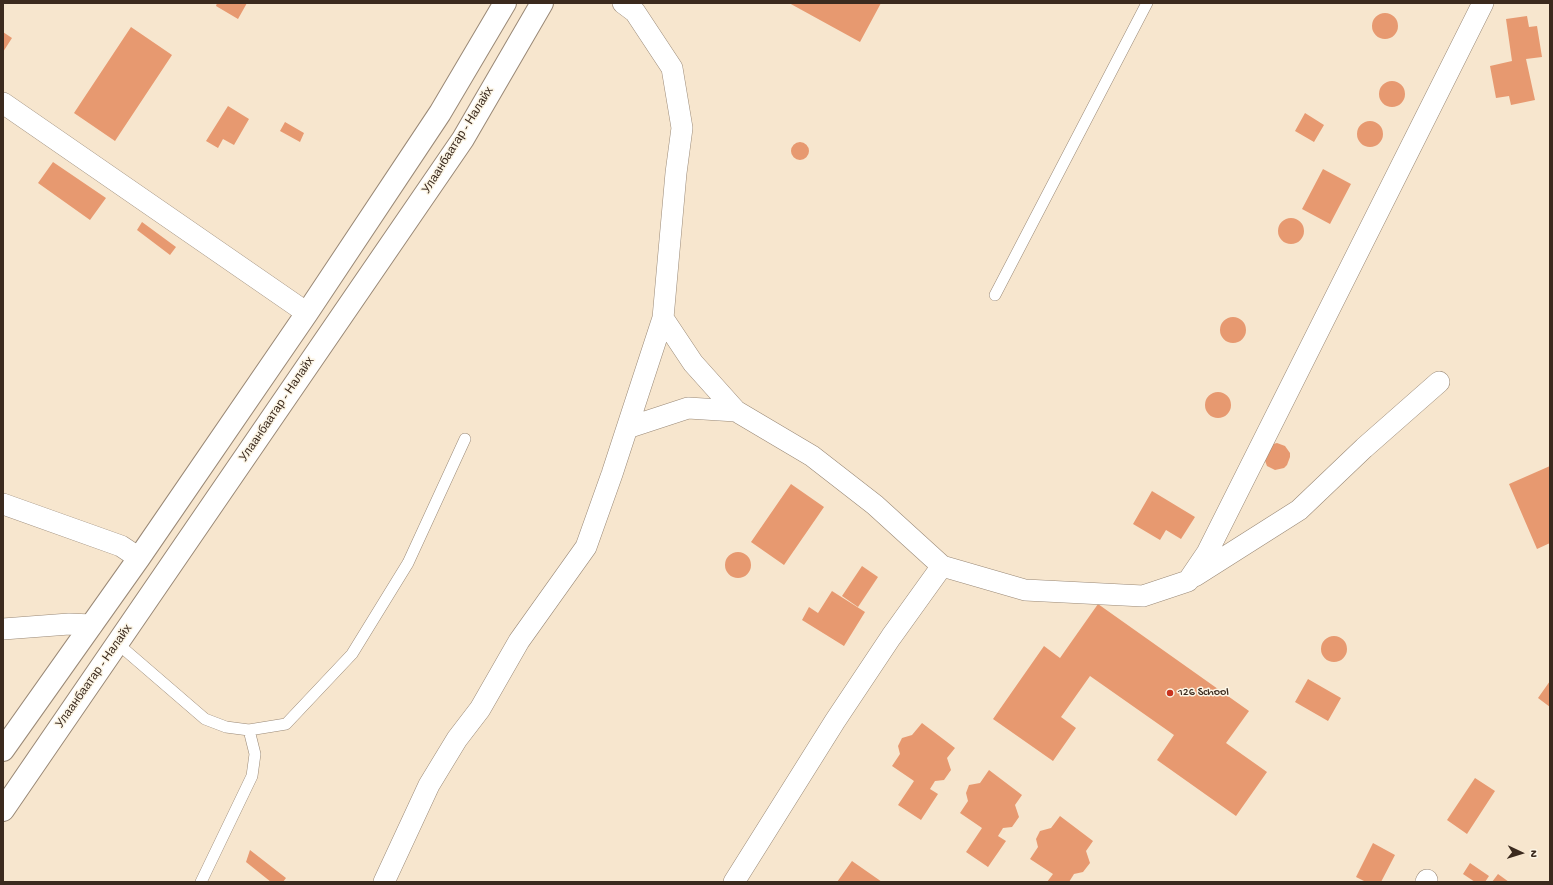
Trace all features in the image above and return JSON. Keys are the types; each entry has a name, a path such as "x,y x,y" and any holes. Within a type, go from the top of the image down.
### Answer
{"highway":[{"path":"3,750 139,558 307,313 440,113 505,3"},
{"name":"Улаанбаатар - Налайх","path":"3,810 463,139 542,3"}],"street":[{"path":"384,882 428,786 458,739 480,709 519,641 586,548 663,318 682,128 672,68 635,12 623,3"},
{"path":"1188,581 1207,553 1483,3"},
{"path":"3,103 307,313"},
{"path":"663,318 693,363 736,412 812,456 876,505 942,566 1025,590 1143,596 1188,581 1299,510 1364,448 1439,382"},
{"path":"627,428 688,408 736,412"},
{"path":"3,504 121,546 139,558"},
{"path":"734,882 835,721 891,637 942,566"},
{"path":"3,629 69,624 92,625"}],"lane":[{"path":"995,295 1147,3"},
{"path":"118,644 205,719 226,727 249,730 286,724 352,654 408,563 465,439"},
{"path":"202,882 252,776 255,754 249,730"}],"building":[{"path":"217,3 247,3 238,19 216,6"},
{"path":"789,3 881,3 860,42"},
{"path":"1385,13 1394,17 1398,26 1394,35 1385,39 1376,35 1372,26 1376,17"},
{"path":"1527,16 1529,27 1537,26 1542,57 1526,59 1535,100 1511,105 1509,96 1496,98 1490,66 1512,61 1506,19"},
{"path":"131,27 172,55 115,141 74,113"},
{"path":"3,32 12,38 3,52"},
{"path":"1392,81 1401,85 1405,94 1401,103 1392,107 1383,103 1379,94 1383,85"},
{"path":"228,106 249,119 234,145 223,139 218,148 206,141"},
{"path":"1305,113 1324,125 1314,142 1295,131"},
{"path":"1370,121 1379,125 1383,134 1379,143 1370,147 1361,143 1357,134 1361,125"},
{"path":"285,122 304,133 300,142 280,131"},
{"path":"796,142 804,142 809,147 807,158 804,160 796,160 791,155 791,147"},
{"path":"53,162 106,198 90,220 38,183"},
{"path":"1323,169 1351,184 1330,224 1302,209"},
{"path":"1291,218 1300,222 1304,231 1300,240 1291,244 1282,240 1278,231 1282,222"},
{"path":"142,222 176,247 170,255 137,230"},
{"path":"1233,317 1242,321 1246,330 1242,339 1233,343 1224,339 1220,330 1224,321"},
{"path":"1218,392 1227,396 1231,405 1227,414 1218,418 1209,414 1205,405 1209,396"},
{"path":"1277,443 1285,446 1290,453 1290,457 1284,468 1275,470 1267,466 1264,458 1273,444"},
{"path":"1550,466 1550,543 1537,549 1509,484"},
{"path":"791,484 824,507 784,565 751,542"},
{"path":"1152,491 1195,517 1181,539 1166,530 1160,540 1133,524"},
{"path":"738,552 747,556 751,565 747,574 738,578 729,574 725,565 729,556"},
{"path":"862,566 878,577 858,607 842,596"},
{"path":"832,591 865,612 844,646 802,620 809,607 818,613"},
{"name":"126 School","path":"1098,604 1249,711 1226,743 1267,772 1236,816 1157,760 1174,735 1090,676 1061,717 1076,728 1053,761 993,719 1044,646 1060,658"},
{"path":"1334,636 1343,640 1347,649 1343,658 1334,662 1325,658 1321,649 1325,640"},
{"path":"1308,679 1341,698 1328,721 1295,702"},
{"path":"1550,681 1550,707 1538,698"},
{"path":"922,723 955,748 947,758 951,770 944,780 935,781 930,789 938,794 921,820 898,805 914,781 892,766 900,754 898,746 902,738 912,735"},
{"path":"989,770 1022,795 1015,805 1019,817 1012,827 1003,828 998,836 1006,841 988,867 966,852 982,828 960,813 968,801 966,793 969,785 980,783"},
{"path":"1475,778 1495,791 1467,834 1447,820"},
{"path":"1060,816 1093,841 1086,851 1090,863 1083,872 1074,874 1069,882 1047,882 1053,874 1030,859 1038,847 1036,839 1040,831 1051,828"},
{"path":"1373,843 1395,855 1381,882 1366,882 1356,877"},
{"path":"250,850 286,878 283,882 271,882 246,862"},
{"path":"852,861 882,882 837,882"},
{"path":"1470,863 1489,876 1485,882 1475,882 1463,874"},
{"path":"1498,874 1509,882 1492,882"}],"place":[{"name":"126 School","path":"1170,693"}]}
